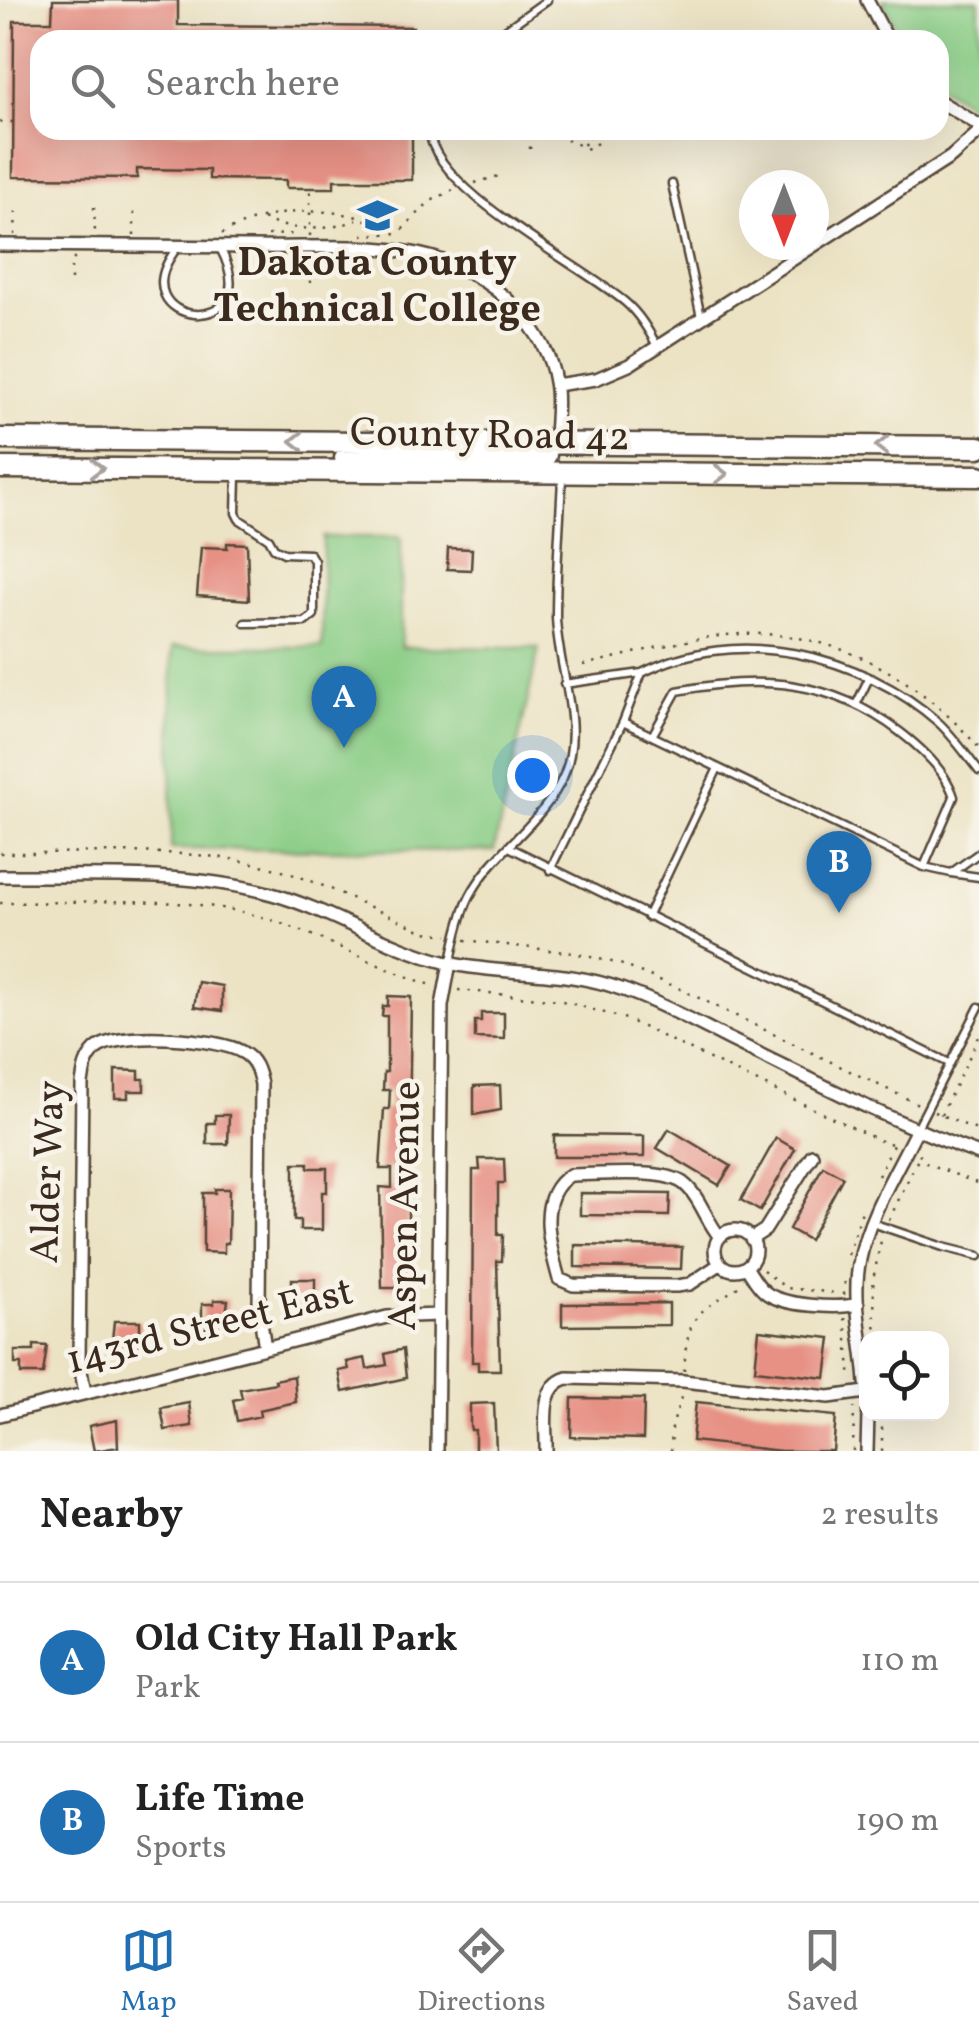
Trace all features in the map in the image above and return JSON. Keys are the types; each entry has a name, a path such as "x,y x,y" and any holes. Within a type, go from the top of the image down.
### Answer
{"highway":[{"name":"County Road 42","path":"0,438 979,446"},
{"path":"0,447 50,439"},
{"path":"281,470 353,457 541,456 551,454 555,443"},
{"path":"562,473 564,464 576,458 749,456 818,445"},
{"name":"County Road 42","path":"0,468 979,476"}],"street":[{"path":"867,0 883,30"},
{"path":"556,385 576,384 618,372 952,157 979,128 949,108"},
{"path":"0,245 377,249 444,259 491,284 529,322 550,360 556,385 555,443"},
{"path":"0,876 180,878 229,883 292,901 391,945 450,963 565,974 622,989 916,1131 979,1154"},
{"name":"Aspen Avenue","path":"437,1451 442,1006 450,963"},
{"name":"Alder Way","path":"85,1392 79,1360 82,1084 85,1062 99,1046 119,1040 218,1044 242,1052 256,1064 261,1084 259,1309 265,1348"},
{"path":"861,1331 859,1261 871,1223 916,1131"},
{"path":"751,1239 764,1230 812,1155"},
{"path":"720,1237 693,1194 682,1183 666,1176 570,1175 560,1182 547,1230 559,1279 573,1285 677,1286 690,1284 720,1264"},
{"path":"748,1275 754,1254 751,1239 736,1230 720,1237 714,1250 720,1264 748,1275 777,1300 831,1307 858,1304"},
{"name":"143rd Street East","path":"0,1416 388,1317 438,1316"},
{"path":"546,1451 547,1401 554,1382 566,1378 683,1381 829,1396 859,1393"},
{"path":"867,1451 868,1421"}],"lane":[{"path":"504,30 547,0"},
{"path":"431,140 435,155 463,186 624,301 658,347"},
{"path":"672,184 702,318"},
{"path":"177,247 163,271 163,289 178,311 197,316 215,311 229,294 230,271 219,247"},
{"path":"238,470 239,519 269,539 274,548 284,553 310,554 314,560 314,615 305,622 244,623"},
{"path":"450,963 470,896 538,818 564,774 573,732 556,620 562,473"},
{"path":"564,684 642,673 662,662 708,652 766,650 826,660 869,678 939,723 979,771"},
{"path":"550,870 623,722 642,673"},
{"path":"857,703 869,678"},
{"path":"652,736 677,691 722,682 800,686 857,703 918,745 950,787 954,797 924,867"},
{"path":"623,722 924,867 979,876"},
{"path":"647,917 718,768"},
{"path":"510,848 950,1063"},
{"path":"952,873 979,853"},
{"path":"916,1131 979,1007"},
{"path":"871,1223 979,1256"}],"path":[{"path":"0,122 14,122"},
{"path":"530,140 530,149"},
{"path":"568,140 583,146"},
{"path":"359,234 399,233 428,202 463,186 502,175"},
{"path":"310,188 310,224"},
{"path":"16,206 16,236"},
{"path":"134,207 134,238"},
{"path":"231,238 217,238 236,226 261,218 310,212 359,219 392,235"},
{"path":"261,218 279,225 310,228 359,219"},
{"path":"263,238 270,234 326,234"},
{"path":"0,854 238,860 296,876 425,932 574,952 620,964 979,1131"},
{"path":"0,903 179,904 234,910 284,924 403,976 445,988 558,1000 626,1019 885,1143 893,1142 926,1163 979,1184"},
{"path":"941,1115 979,1037"},
{"path":"876,1331 872,1280 885,1229 920,1156"},
{"path":"671,1451 672,1426 681,1404 688,1333 704,1307 748,1275 764,1269 786,1288 844,1294"},
{"path":"882,1421 882,1451"}],"green space":[{"path":"882,0 979,0 979,112 949,91 949,30 898,30"},
{"path":"323,537 401,537 401,647 539,648 494,851 171,849 172,647 322,647"}],"building":[{"name":"Dakota County Technical College","path":"53,0 178,0 178,25 413,27 30,30 30,140 412,140 412,180 334,180 334,188 286,188 286,180 209,179 209,170 137,169 137,178 13,177 14,21 52,21"},
{"path":"227,543 247,544 249,600 197,596 201,547 227,548"},
{"path":"448,548 472,549 471,570 447,569"},
{"path":"198,982 222,986 222,1011 194,1007"},
{"path":"388,996 411,997 409,1138 401,1138 400,1156 409,1156 405,1199 408,1240 399,1240 399,1259 408,1259 405,1288 382,1288 380,1187 392,1188 392,1169 380,1169 384,1109 389,1109 390,1090 383,1090 387,1072 387,1016 382,1016"},
{"path":"481,1013 504,1013 504,1039 475,1038 475,1021 481,1021"},
{"path":"115,1070 139,1071 144,1091 128,1091 128,1098 115,1098"},
{"path":"500,1085 501,1110 474,1115 474,1086"},
{"path":"215,1115 229,1115 228,1144 207,1144 207,1123 215,1123"},
{"path":"669,1129 731,1166 719,1185 657,1148"},
{"path":"554,1135 644,1136 644,1157 554,1157"},
{"path":"776,1138 795,1149 760,1211 741,1200"},
{"path":"479,1159 504,1159 505,1183 498,1183 498,1235 503,1235 502,1261 497,1261 500,1370 478,1370 478,1362 472,1362 473,1170 480,1170"},
{"path":"294,1163 327,1168 327,1192 322,1192 322,1230 300,1230 300,1220 294,1220"},
{"path":"823,1166 843,1177 809,1240 789,1229"},
{"path":"215,1189 229,1189 228,1243 224,1243 224,1253 203,1252 203,1193 215,1193"},
{"path":"580,1193 670,1194 669,1216 580,1215"},
{"path":"575,1245 682,1247 681,1269 575,1267"},
{"path":"292,1279 315,1279 315,1307 292,1307"},
{"path":"214,1300 228,1300 224,1329 202,1328 202,1304 214,1304"},
{"path":"669,1303 669,1325 562,1326 562,1304"},
{"path":"114,1321 140,1321 140,1350 111,1350"},
{"path":"759,1330 831,1338 826,1378 755,1370"},
{"path":"34,1345 47,1346 43,1374 21,1374 21,1364 15,1364 15,1351 34,1351"},
{"path":"403,1349 406,1378 343,1392 339,1371 349,1369 347,1362 365,1358 367,1369 387,1365 385,1354"},
{"path":"294,1376 296,1402 259,1410 260,1416 237,1421 233,1400 242,1398 240,1389"},
{"path":"572,1398 644,1399 643,1439 571,1437"},
{"path":"696,1402 836,1416 833,1451 781,1451 692,1441"},
{"path":"189,1403 192,1426 165,1430 161,1408"},
{"path":"494,1403 496,1451 475,1451 470,1404"},
{"path":"117,1420 118,1447 94,1451 89,1426"}],"place":[{"name":"Dakota County Technical College","path":"377,215"},
{"name":"Old City Hall Park","path":"344,748"},
{"name":"Life Time","path":"839,913"}]}
